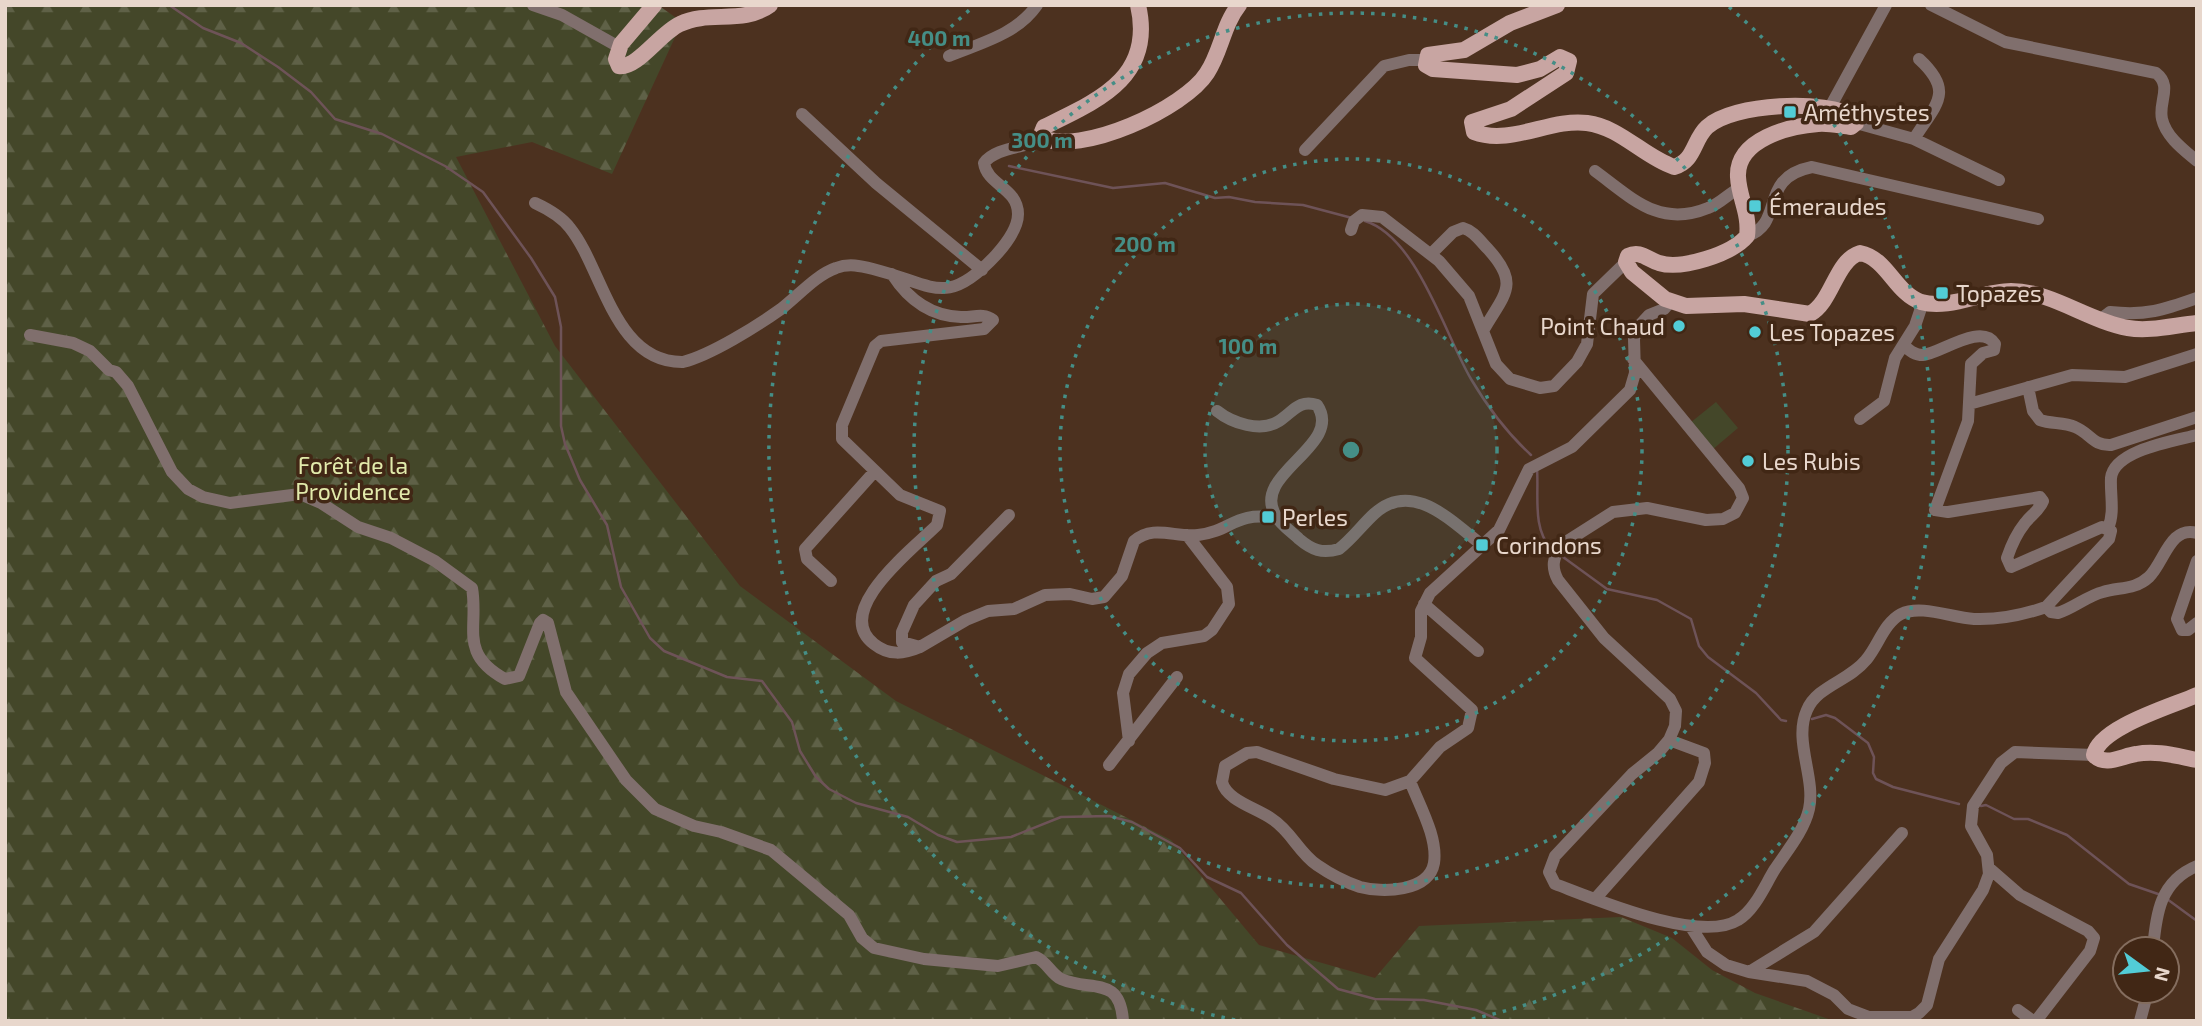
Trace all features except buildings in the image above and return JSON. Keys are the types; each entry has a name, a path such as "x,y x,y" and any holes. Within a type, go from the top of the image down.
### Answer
{"main road":[{"path":"653,5 620,47 617,64 628,66 662,35 680,23 706,17 744,16 770,5"},
{"path":"1138,5 1141,28 1135,59 1128,74 1084,110 1044,127 1039,134 1043,139 1083,141 1102,137 1122,130 1184,94 1208,72 1230,19 1239,5"},
{"path":"1557,5 1510,23 1474,46 1434,53 1425,60 1426,65 1433,69 1517,75 1540,69 1560,57 1569,61 1566,73 1511,109 1477,118 1472,122 1471,129 1479,134 1507,134 1586,122 1615,132 1649,156 1674,167 1687,160 1703,131 1717,119 1772,107 1848,113 1855,117 1856,124 1851,127 1822,123 1787,128 1756,144 1743,158 1738,177 1748,214 1746,236 1728,252 1687,262 1660,263 1638,253 1628,256 1626,262 1632,272 1671,301 1696,307 1759,306 1810,314 1820,306 1850,259 1860,253 1876,261 1903,293 1923,302 1945,303 2012,291 2041,297 2101,320 2141,329 2197,323"},
{"path":"2197,695 2143,715 2102,741 2094,755 2100,760 2108,761 2149,751 2197,760"}],"street":[{"path":"533,5 562,15 620,47"},
{"path":"949,56 1004,34 1020,24 1037,5"},
{"path":"1828,111 1886,5"},
{"path":"1931,5 2006,41 2156,73 2164,81 2161,110 2166,128 2197,162"},
{"path":"1914,139 1939,99 1940,86 1936,75 1919,59"},
{"path":"1305,150 1384,66 1409,60 1425,60"},
{"path":"802,114 876,183 982,270"},
{"path":"1856,124 1914,139 1999,180"},
{"path":"536,203 570,228 624,327 646,349 675,362 696,357 765,319 834,268 853,265 892,274 937,290 949,290 982,270 1003,247 1016,225 1018,214 1012,195 990,177 984,163 997,153 1018,149 1043,139"},
{"path":"1746,236 1756,233 1768,222 1779,184 1794,172 1812,167 2038,219"},
{"path":"1595,171 1651,212 1667,215 1708,208 1741,187"},
{"path":"1351,230 1354,221 1362,215 1371,214 1392,224 1431,254 1463,286 1496,364 1510,379 1540,388 1554,386 1584,351 1594,294 1626,262"},
{"path":"1431,254 1453,232 1463,228 1474,234 1503,265 1507,285 1483,331"},
{"path":"892,274 908,296 922,306 949,316 982,315 993,320 984,329 932,337 888,338 875,345 841,433 842,439 900,495 940,511 937,525 874,589 865,603 862,619 864,631 872,643 895,653 920,647 966,620 988,611 1014,609 1045,594 1070,594 1092,599 1104,597 1122,576 1134,541 1141,536 1152,532 1187,535 1219,529 1247,516 1277,518"},
{"path":"2101,320 2110,312 2138,316 2197,298"},
{"path":"1410,781 1433,843 1432,871 1428,878 1409,886 1376,890 1346,881 1314,863 1284,828 1229,794 1222,782 1225,766 1247,752 1257,752 1364,787 1385,790 1410,781 1440,747 1468,728 1473,716 1468,706 1415,658 1424,604 1439,584 1506,519 1528,470 1572,447 1630,390 1635,373 1633,359 1637,328 1671,301"},
{"path":"1860,419 1884,401 1893,363 1915,326 1923,302"},
{"path":"30,335 73,343 90,351 116,372 128,386 172,472 188,489 203,497 230,503 300,494 321,503 358,527 391,538 435,561 472,588 471,620 476,650 491,671 505,679 519,676 543,620 551,630 566,691 626,780 655,808 694,826 721,832 771,850 849,915 862,938 874,948 924,959 998,966 1036,957 1046,962 1061,979 1114,992 1121,1002 1123,1021"},
{"path":"1903,345 1913,353 1925,355 1952,342 1992,339 1994,350 1983,352 1971,365 1969,404 1960,447 1935,510 1948,512 2040,497 2043,501 2040,508 2024,524 2010,549 2007,558 2011,566 2102,527 2108,528"},
{"path":"1969,404 2079,374 2125,377 2197,354"},
{"path":"1633,359 1739,488 1742,504 1730,516 1712,520 1647,508 1613,512 1561,545 1553,562 1558,580 1604,638 1670,699 1676,710 1675,726 1669,740 1658,753 1632,774 1551,864 1549,872 1555,884 1595,899 1691,927 1729,924 1750,908 1796,837 1809,810 1803,731 1807,710 1819,692 1857,671 1891,622 1912,611 1976,619 2027,614 2046,607 2109,539 2111,531 2108,528"},
{"path":"2028,387 2033,411 2040,420 2074,426 2093,442 2102,445 2111,445 2197,417"},
{"path":"1217,411 1238,423 1258,426 1277,423 1294,407 1305,402 1317,405 1321,410 1317,438 1277,484 1273,495 1277,518 1311,549 1330,551 1347,543 1386,506 1399,501 1428,504 1482,545"},
{"path":"2108,528 2111,521 2111,477 2117,464 2128,455 2197,435"},
{"path":"831,581 807,559 805,549 875,471"},
{"path":"920,647 910,646 901,637 906,619 915,605 936,581 951,575 1009,515"},
{"path":"2046,607 2051,612 2058,613 2104,591 2140,584 2152,575 2176,536 2183,532 2197,533"},
{"path":"1129,741 1123,693 1129,674 1147,653 1162,643 1204,636 1212,630 1229,604 1227,587 1187,535"},
{"path":"2197,561 2177,620 2182,630 2188,630 2197,623"},
{"path":"1424,604 1478,651"},
{"path":"1109,765 1177,677"},
{"path":"1595,899 1699,782 1705,763 1704,753 1669,740"},
{"path":"1691,927 1715,959 1749,972 1807,981 1834,995 1848,1009 1869,1017 1912,1017 1927,1005 1939,959 1983,890 1989,868 1987,855 1971,827 1970,813 2005,758 2015,752 2094,755"},
{"path":"1749,972 1814,932 1902,833"},
{"path":"2155,935 2160,904 2174,881 2197,866"},
{"path":"1989,868 2020,895 2088,931 2094,938 2090,951 2035,1021 2018,1010"}],"green space":[{"name":"Forêt de la Providence","path":"5,5 658,5 682,22 612,174 532,142 456,157 555,346 740,586 896,701 1171,840 1259,945 1375,978 1419,926 1621,917 1672,938 1712,970 1755,993 1834,1021 5,1021"},
{"path":"1716,402 1738,428 1712,450 1690,423"}],"waterway":[{"path":"169,5 203,28 241,43 278,67 311,92 335,119 382,134 445,166 483,192 531,258 555,297 561,327 561,426 565,444 580,480 607,525 621,587 650,638 664,651 727,677 762,681 792,722 800,751 816,777 829,789 856,803 908,817 938,835 957,842 1011,837 1061,817 1109,816 1132,822 1180,848 1207,877 1241,893 1287,945 1338,989 1375,999 1424,1000 1476,1010 1502,1021"},
{"path":"1009,166 1113,188 1165,183 1215,198 1229,197 1255,202 1303,205 1352,218"},
{"path":"1365,221 1383,231 1400,246 1415,266 1477,389 1506,429 1531,455"},
{"path":"1537,469 1539,521 1541,531 1551,548"},
{"path":"1563,557 1607,589 1657,600 1691,619 1699,646 1708,657 1756,693 1781,720 1786,721"},
{"path":"1812,719 1826,715 1835,718 1868,743 1874,757 1873,773 1876,779 1893,787 1959,804"},
{"path":"1981,806 1986,805 2014,819 2028,819 2067,835 2129,884 2161,895"},
{"path":"2167,899 2197,921"}],"place":[{"name":"Améthystes","path":"1790,112"},
{"name":"Émeraudes","path":"1755,206"},
{"name":"Topazes","path":"1942,293"},
{"name":"Point Chaud","path":"1679,326"},
{"name":"Les Topazes","path":"1755,332"},
{"name":"Les Rubis","path":"1748,461"},
{"name":"Perles","path":"1268,517"},
{"name":"Corindons","path":"1482,545"}]}
